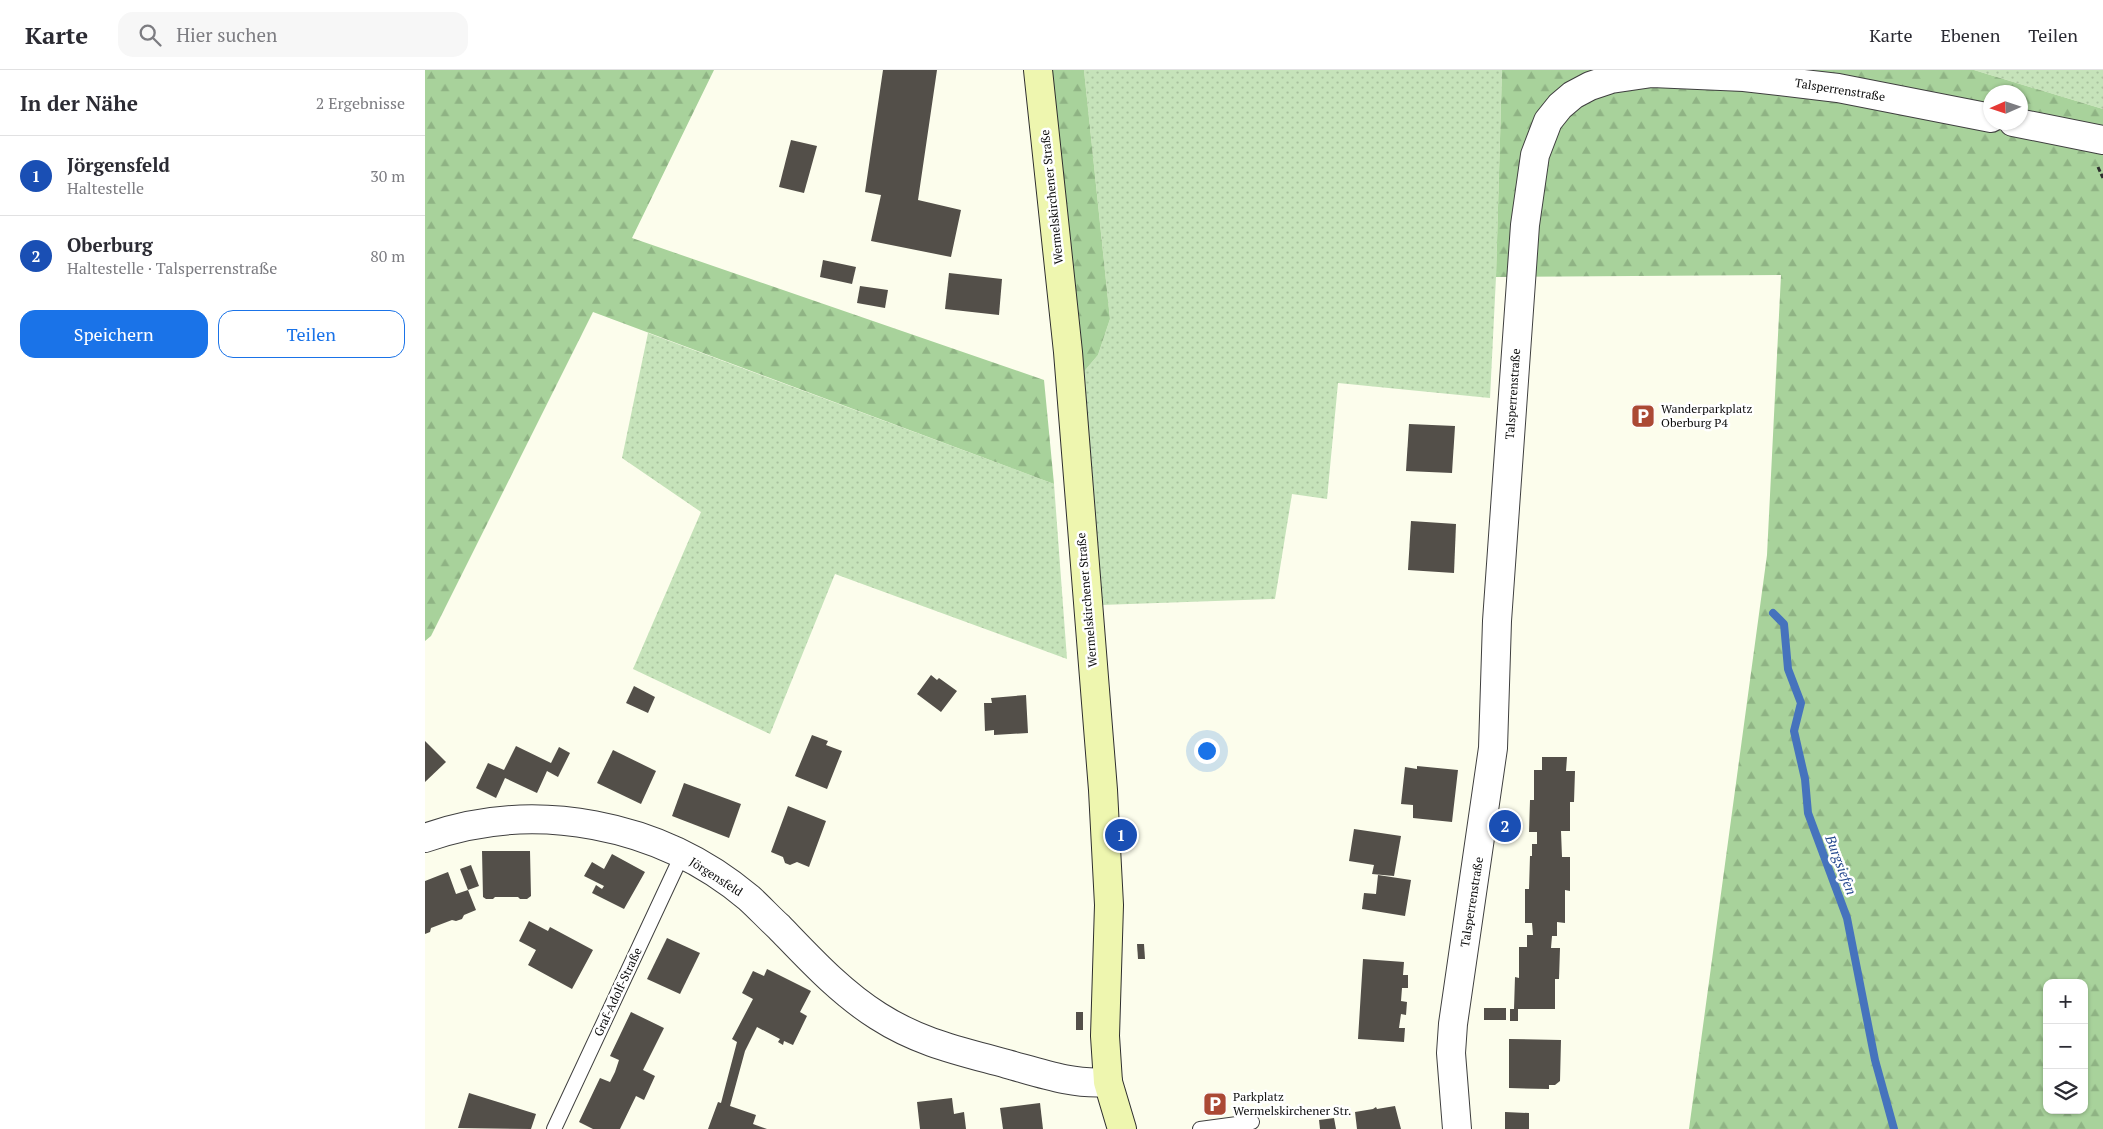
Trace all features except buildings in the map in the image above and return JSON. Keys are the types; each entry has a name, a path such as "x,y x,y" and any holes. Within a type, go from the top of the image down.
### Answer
{"main road":[{"name":"Wermelskirchener Straße","path":"1038,70 1068,352 1103,790 1109,905 1105,1036 1108,1082 1122,1129"}],"street":[{"name":"Talsperrenstraße","path":"1457,1129 1451,1053 1453,1024 1493,748 1497,621 1525,225 1535,155 1548,121 1560,106 1573,95 1590,86 1611,79 1652,73 1744,77 1838,88 1983,116"},
{"path":"2028,125 2103,140"},
{"name":"Jörgensfeld","path":"425,838 450,829 485,822 536,819 575,821 622,830 682,855 729,882 750,899 850,996 904,1032 927,1042 1049,1076 1089,1084 1108,1082"}],"lane":[{"name":"Graf-Adolf-Straße","path":"554,1129 682,855"},
{"path":"1200,1129 1252,1122"}],"green space":[{"path":"425,70 714,70 632,238 1044,380 1054,484 593,312 431,636 425,641"},
{"path":"1051,70 1084,70 1110,319 1098,355 1082,374"},
{"path":"1084,70 1502,70 1496,277 1490,398 1338,383 1327,499 1292,494 1275,599 1101,605 1082,374 1098,355 1110,319"},
{"path":"1502,70 1974,70 2024,85 1983,85 1983,130 2028,130 2028,86 2103,109 2103,1129 1689,1129 1767,555 1781,275 1496,277"},
{"path":"1974,70 2103,70 2103,109 2028,85"},
{"path":"648,333 1054,484 1067,659 835,574 770,734 633,669 701,512 622,458"}],"waterway":[{"name":"Burgsiefen","path":"1773,613 1784,624 1788,669 1801,703 1794,731 1805,779 1808,813 1847,918 1875,1060 1894,1129"}],"place":[{"name":"Wanderparkplatz Oberburg P4","path":"1643,416"},
{"name":"Oberburg","path":"1505,826"},
{"name":"Jörgensfeld","path":"1121,835"},
{"name":"Parkplatz Wermelskirchener Str.","path":"1215,1104"}]}
